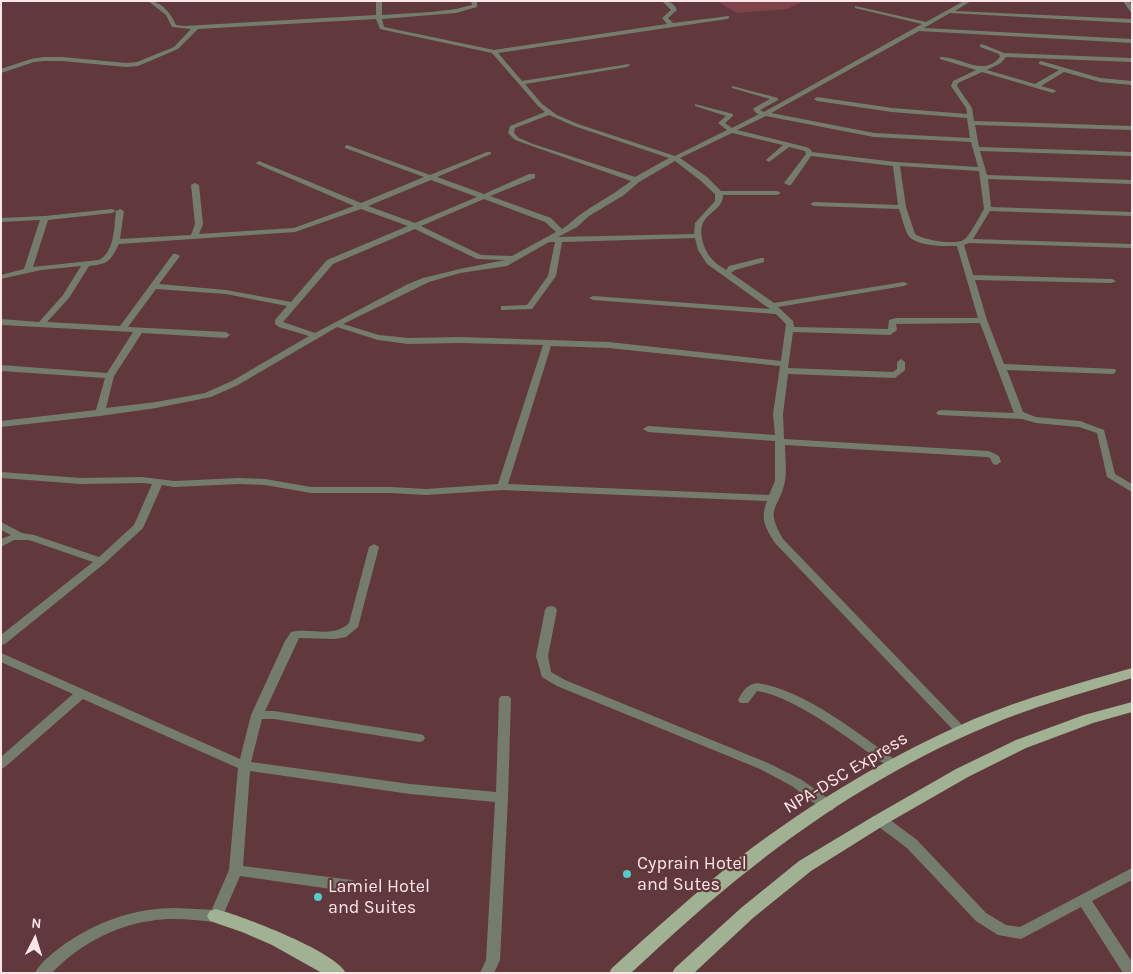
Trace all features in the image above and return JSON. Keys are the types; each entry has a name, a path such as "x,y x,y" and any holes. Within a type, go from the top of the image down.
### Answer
{"main road":[{"name":"NPA-DSC Express","path":"618,973 744,865 792,829 894,765 961,731 1011,711 1132,673"},
{"path":"681,973 747,913 805,866 880,820 962,773 1021,744 1088,719 1132,707"},
{"path":"216,916 244,924 276,938 337,973"}],"street":[{"path":"151,1 168,14 174,26 184,28 379,19 456,12 474,6 474,1"},
{"path":"379,1 379,19 382,28 494,52 727,16"},
{"path":"665,1 674,10 665,18 671,25"},
{"path":"1,424 100,413 208,395 235,383 371,305 426,280 460,271 504,264 548,240 560,236 621,193 636,180 675,158 765,114 968,1"},
{"path":"1126,1 1132,12"},
{"path":"857,7 927,24"},
{"path":"950,12 1132,21"},
{"path":"1,71 33,60 44,59 126,65 138,64 176,48 197,27"},
{"path":"918,29 1132,41"},
{"path":"982,46 998,51 1002,55 1132,60"},
{"path":"494,52 540,105 576,125 675,158 704,178 719,193 777,193"},
{"path":"1002,55 1003,57 999,62 955,82 954,86 970,108 974,140 983,173 988,209 964,242 970,277 983,320 1017,411 1023,416"},
{"path":"942,58 1053,91"},
{"path":"1041,63 1112,82 1132,83"},
{"path":"521,83 627,65"},
{"path":"1036,86 1063,70"},
{"path":"734,87 776,99 756,109 758,112 765,114 858,133 974,140"},
{"path":"817,99 972,120 1132,128"},
{"path":"697,105 731,115 721,124 732,131 808,150 809,154 983,173 1132,182"},
{"path":"550,112 519,123 512,127 511,133 517,139 531,145 636,180"},
{"path":"769,160 787,145"},
{"path":"347,147 433,176 548,220 560,236 552,276 529,307 504,308"},
{"path":"977,149 1132,154"},
{"path":"116,242 295,230 361,206 489,153"},
{"path":"788,182 809,154"},
{"path":"259,163 361,206 415,226 480,257 514,259"},
{"path":"896,164 902,207 912,235 915,238 964,242 1132,246"},
{"path":"316,336 278,322 330,262 532,176"},
{"path":"194,236 199,224 195,185"},
{"path":"719,193 719,201 699,223 698,236 702,250 710,262 775,309 790,323 778,414 780,481 768,511 769,524 778,541 961,731"},
{"path":"814,204 902,207"},
{"path":"988,209 1132,214"},
{"path":"1,220 116,211 116,242 107,259 87,264 28,270 1,277"},
{"path":"28,270 45,218"},
{"path":"560,236 698,236"},
{"path":"122,329 176,256"},
{"path":"727,273 732,268 761,260"},
{"path":"42,324 66,296 87,264"},
{"path":"970,277 1112,281"},
{"path":"593,298 775,309 904,284"},
{"path":"154,286 226,292 294,305"},
{"path":"790,329 890,332 893,330 892,322 896,321 983,320"},
{"path":"1,322 226,335"},
{"path":"336,324 378,337 408,341 460,340 609,345 785,368 895,375 901,370 901,362"},
{"path":"100,413 110,376 139,330"},
{"path":"502,487 548,343"},
{"path":"1001,367 1112,371"},
{"path":"1,368 110,376"},
{"path":"941,413 1023,416 1090,425 1102,432 1110,475 1132,489"},
{"path":"648,430 989,454 994,456 996,462"},
{"path":"1,475 81,481 142,480 158,483 265,482 311,490 426,492 502,487 772,498"},
{"path":"1,641 101,561 139,526 158,483"},
{"path":"1,525 20,536"},
{"path":"1,544 11,538 20,536 30,537 101,561"},
{"path":"42,973 51,963 82,940 115,926 148,916 178,913 216,916 236,870 244,766 257,715 288,644 295,635 305,633 339,636 347,632 354,624 374,547"},
{"path":"551,610 542,656 546,674 568,686 764,766 797,783 828,806"},
{"path":"1,657 244,766 410,789 502,798"},
{"path":"744,700 752,688 758,687 786,695 836,724 894,765"},
{"path":"1,764 82,692"},
{"path":"487,973 493,960 502,798 505,699"},
{"path":"257,715 274,714 419,738"},
{"path":"880,820 912,844 981,917 1003,931 1021,933 1132,873"},
{"path":"236,870 352,886"},
{"path":"1083,899 1131,973"}],"shaded area":[{"path":"716,1 804,1 787,9 737,13"}],"place":[{"name":"Cyprain Hotel and Sutes","path":"627,874"},
{"name":"Lamiel Hotel and Suites","path":"318,897"}]}
